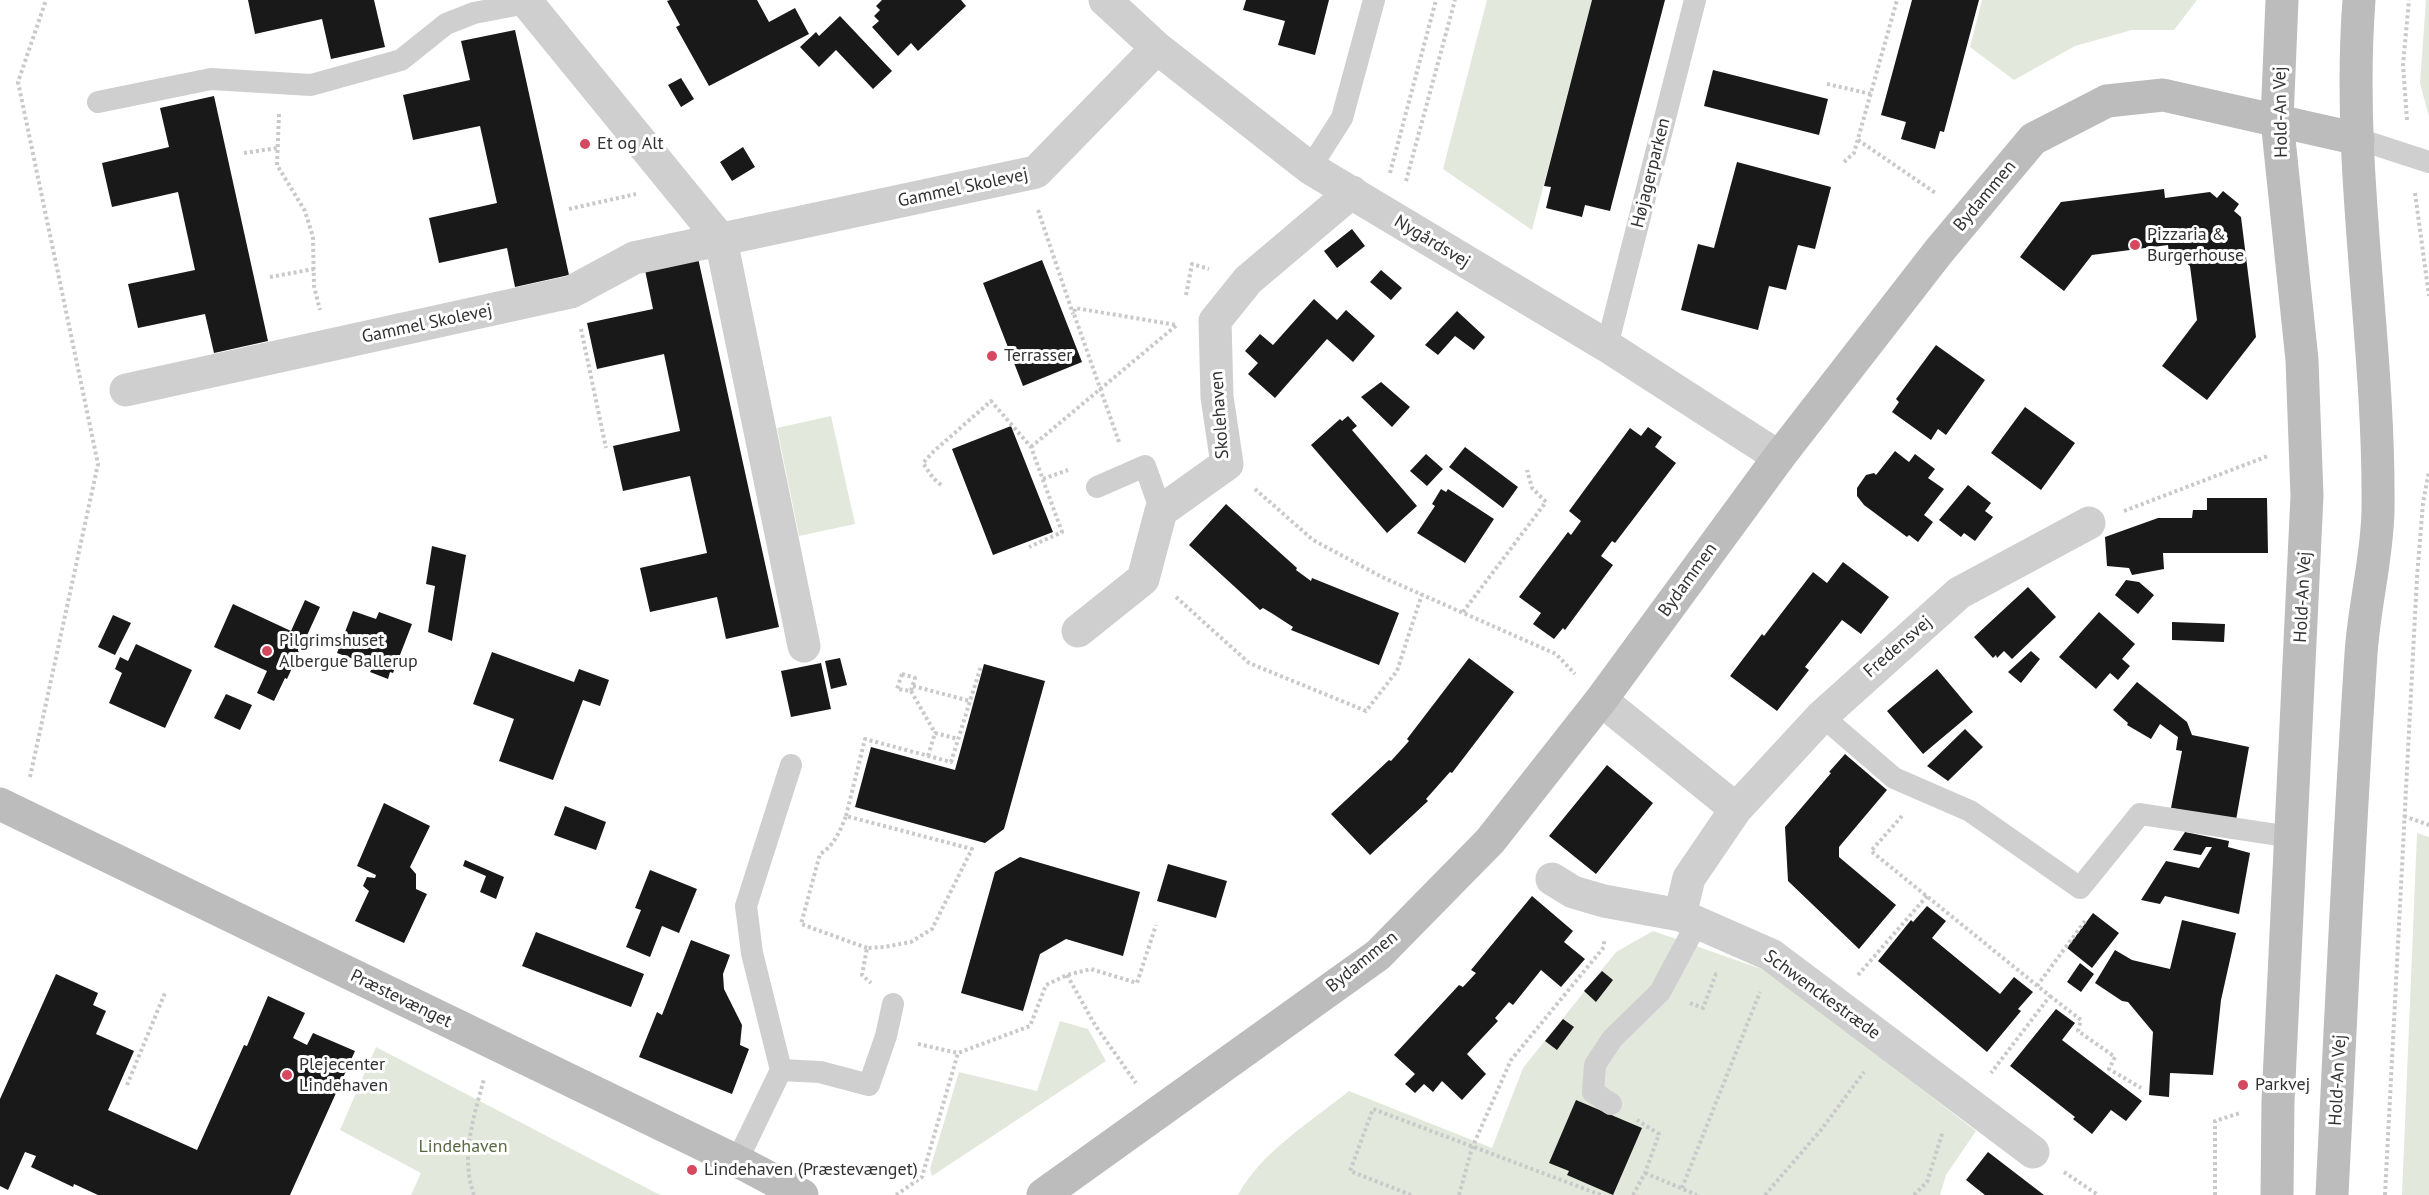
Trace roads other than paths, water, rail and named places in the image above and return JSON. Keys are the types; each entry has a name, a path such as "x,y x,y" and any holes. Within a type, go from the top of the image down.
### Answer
{"street":[{"name":"Hold-An Vej","path":"2277,1195 2278,1101 2307,496 2302,360 2277,120 2282,0"},
{"name":"Hold-An Vej","path":"2332,1195 2361,651 2378,516 2378,428 2354,57 2359,0"},
{"path":"526,1 721,240 804,646"},
{"name":"Nygårdsvej","path":"1121,7 1157,48 1310,168 1607,346 1779,456"},
{"name":"Gammel Skolevej","path":"126,390 574,291 634,258 1036,172 1157,48"},
{"name":"Bydammen","path":"1056,1191 1156,1113 1378,955 1490,842 1601,700 1779,456 2033,139 2107,101 2163,95 2358,140"},
{"name":"Skolehaven","path":"1161,511 1227,464 1217,397 1215,321 1248,280 1374,206"},
{"path":"1078,631 1143,579 1161,511"},
{"name":"Fredensvej","path":"1689,919 1689,878 1736,809 1822,716 1959,593 2089,523"},
{"path":"1601,700 1736,809"},
{"name":"Præstevænget","path":"11,809 737,1161 802,1195"},
{"name":"Schwenckestræde","path":"1552,879 1573,892 1604,902 1689,919 1771,955 2033,1152"}],"lane":[{"path":"1310,168 1342,118 1374,0"},
{"name":"Højagerparken","path":"1607,346 1695,0"},
{"path":"98,102 211,79 311,85 400,60 446,24 474,13 526,1"},
{"path":"2358,140 2429,162"},
{"path":"1097,486 1145,466 1161,511"},
{"path":"1822,716 1894,777 1970,811 2080,888 2139,814 2291,837"},
{"path":"737,1161 781,1070 752,953 746,906 790,765"},
{"path":"1611,1104 1593,1092 1595,1065 1612,1039 1660,992 1689,919"},
{"path":"781,1070 820,1072 869,1085 886,1036 893,1004"}],"place":[{"name":"Et og Alt","path":"585,144"},
{"name":"Pizzaria & Burgerhouse","path":"2135,245"},
{"name":"Terrasser","path":"992,356"},
{"name":"Pilgrimshuset Albergue Ballerup","path":"267,651"},
{"name":"Plejecenter Lindehaven","path":"287,1075"},
{"name":"Parkvej","path":"2243,1085"},
{"name":"Lindehaven (Præstevænget)","path":"692,1170"}],"park label":[{"name":"Lindehaven","path":"463,1147"}]}
